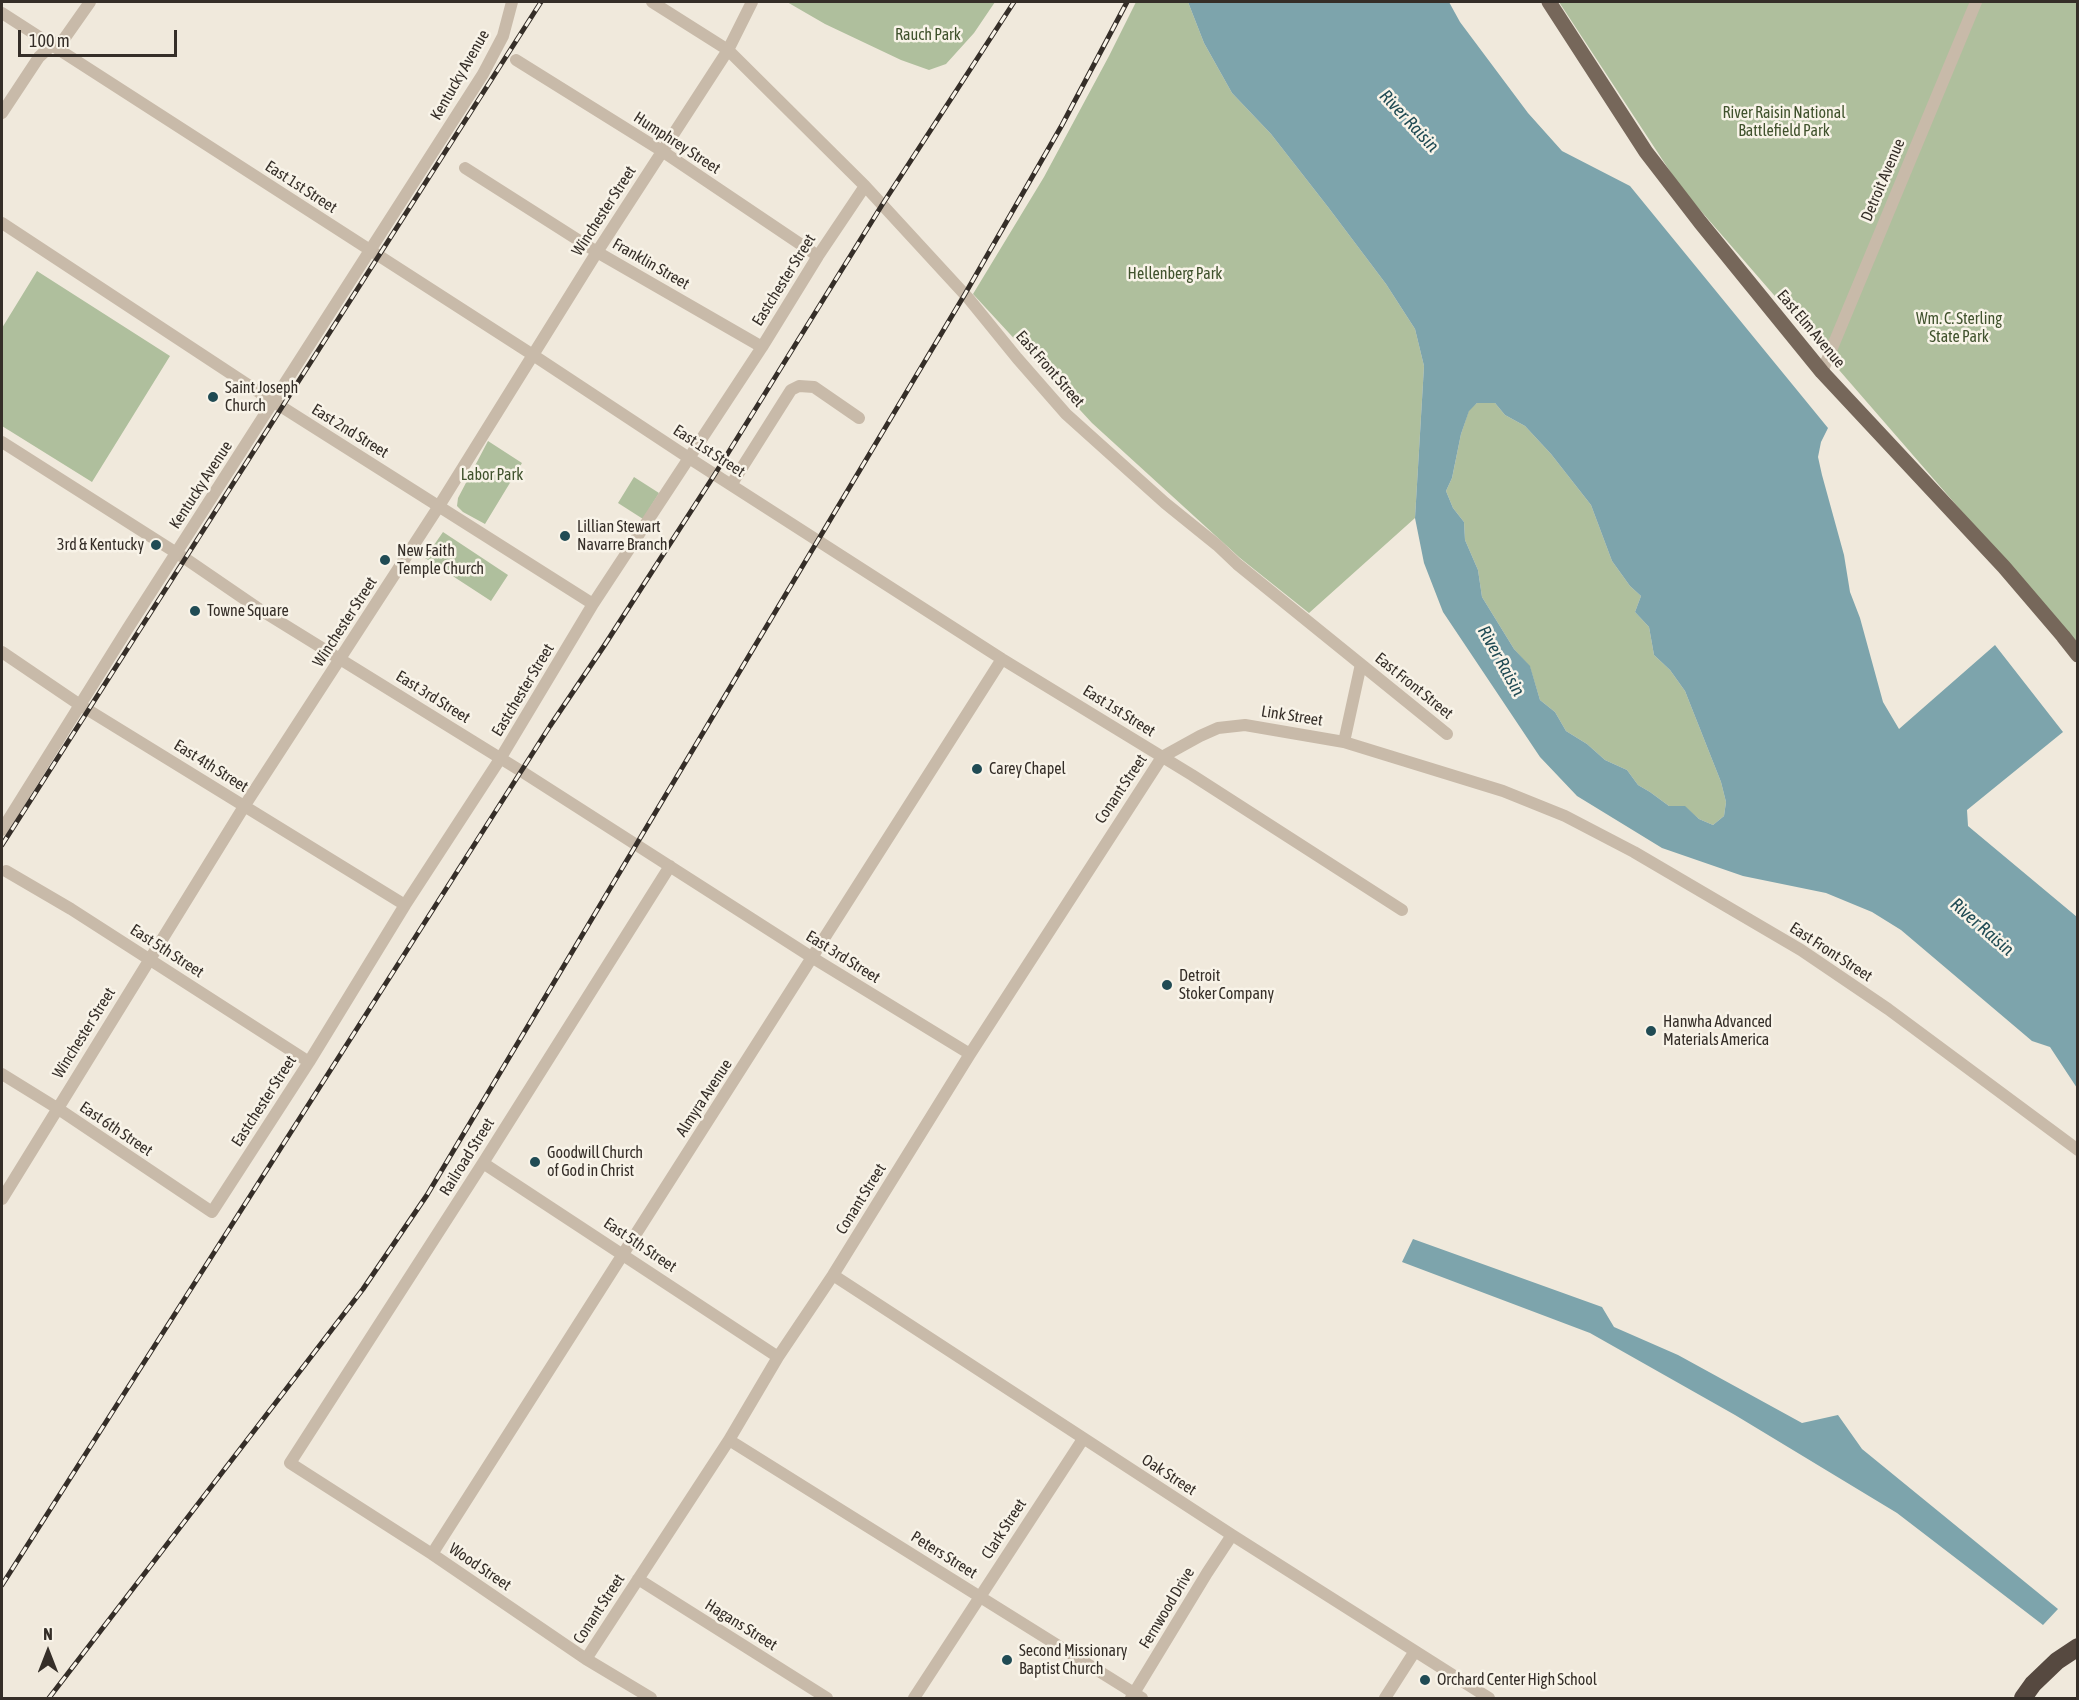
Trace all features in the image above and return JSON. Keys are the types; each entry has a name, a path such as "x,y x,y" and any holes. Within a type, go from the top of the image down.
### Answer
{"highway":[{"path":"2023,1698 2033,1683 2057,1661 2078,1647"}],"main road":[{"name":"East Elm Avenue","path":"1549,2 1646,153 1700,222 1822,372 1997,559 2078,655"}],"street":[{"path":"2,113 39,57 52,45 64,39 90,2"},
{"name":"Kentucky Avenue","path":"2,830 483,74 503,36 512,2"},
{"name":"East Front Street","path":"652,2 728,50 865,186 969,298 1066,414 1165,503 1447,734"},
{"name":"Winchester Street","path":"2,1199 244,805 439,506 597,252 728,50 752,2"},
{"name":"Detroit Avenue","path":"1822,372 1976,2"},
{"name":"East 1st Street","path":"2,13 533,355 688,458 1002,659 1162,757 1402,910"},
{"name":"Humphrey Street","path":"516,60 662,151 818,256"},
{"name":"Franklin Street","path":"465,168 597,252 762,347"},
{"name":"Eastchester Street","path":"212,1212 500,759 593,604 865,186"},
{"name":"East 2nd Street","path":"2,223 274,402 593,604"},
{"path":"731,485 791,390 800,386 814,387 859,418"},
{"name":"East 3rd Street","path":"2,442 177,553 259,609 813,958 970,1054"},
{"name":"East 4th Street","path":"2,652 80,705 405,906"},
{"name":"Almyra Avenue","path":"432,1554 1002,659"},
{"name":"Link Street","path":"1162,757 1218,728 1245,725 1344,742 1361,664"},
{"name":"East Front Street","path":"1344,742 1503,791 1565,816 1634,852 1801,950 1888,1009 2078,1150"},
{"name":"Conant Street","path":"586,1659 729,1440 778,1357 833,1275 970,1054 1162,757"},
{"name":"Railroad Street","path":"290,1463 670,866"},
{"name":"East 5th Street","path":"6,871 71,909 309,1062"},
{"name":"East 6th Street","path":"2,1074 212,1212"},
{"name":"East 5th Street","path":"483,1163 778,1357"},
{"name":"Oak Street","path":"833,1275 1083,1439 1489,1698"},
{"name":"Clark Street","path":"914,1698 1083,1439"},
{"name":"Peters Street","path":"729,1440 980,1596 1136,1697"},
{"name":"Wood Street","path":"290,1463 432,1554 586,1659 651,1698"},
{"name":"Fernwood Drive","path":"1136,1697 1207,1573 1232,1535"},
{"name":"Hagans Street","path":"638,1579 826,1698"},
{"path":"1385,1698 1414,1651"}],"green space":[{"name":"Rauch Park","path":"787,2 995,2 974,33 946,64 929,70 901,60 825,24"},
{"name":"Hellenberg Park","path":"1136,2 1188,2 1204,43 1232,93 1271,134 1328,207 1386,284 1415,329 1424,366 1415,518 1309,613 1240,558 1092,423 973,294 1044,177"},
{"path":"1559,2 2077,2 2077,644 1681,188"},
{"path":"37,271 170,356 92,482 2,426 2,328"},
{"path":"1477,403 1495,403 1505,415 1525,426 1551,454 1591,505 1612,561 1630,586 1641,596 1635,612 1649,627 1654,655 1670,670 1685,691 1721,782 1726,802 1724,816 1713,825 1699,819 1685,807 1669,806 1638,785 1627,770 1605,760 1587,744 1566,731 1555,712 1540,700 1530,667 1514,649 1482,597 1478,570 1465,540 1464,522 1453,508 1446,491 1452,478 1461,434 1469,410"},
{"name":"Labor Park","path":"488,441 522,463 485,524 463,512 457,506 458,498"},
{"path":"634,477 659,493 643,519 618,503"},
{"path":"443,532 508,575 491,601 425,558"}],"water":[{"name":"River Raisin","path":"1188,2 1449,2 1460,22 1528,113 1562,151 1630,186 1828,428 1821,442 1818,457 1822,475 1844,555 1850,592 1860,618 1883,702 1899,729 1995,645 2063,732 1967,810 1968,826 2077,917 2077,1088 2050,1047 2032,1041 1901,930 1872,912 1826,893 1743,876 1662,848 1577,796 1540,757 1443,612 1424,563 1415,518 1424,366 1415,329 1386,284 1328,207 1271,134 1232,93 1204,43","holes":["1477,403 1495,403 1505,415 1525,426 1551,454 1591,505 1612,561 1630,586 1641,596 1635,612 1649,627 1654,655 1670,670 1685,691 1721,782 1726,802 1724,816 1713,825 1699,819 1685,806 1669,806 1638,785 1627,770 1605,760 1587,744 1566,731 1555,712 1540,700 1530,666 1514,649 1482,597 1478,570 1465,540 1464,522 1453,508 1446,491 1452,478 1461,434 1469,411"]},
{"path":"1413,1239 1602,1307 1614,1327 1678,1355 1802,1423 1838,1415 1862,1449 2058,1609 2043,1625 1897,1513 1735,1415 1590,1333 1402,1262"}],"railway":[{"path":"2,845 541,2"},
{"path":"2,1585 550,726 715,474 882,205 1014,2"},
{"path":"49,1698 363,1289 427,1195 965,294 1062,125 1127,2"}],"place":[{"name":"Saint Joseph Church","path":"213,397"},
{"name":"Lillian Stewart Navarre Branch","path":"565,536"},
{"name":"3rd & Kentucky","path":"156,545"},
{"name":"New Faith Temple Church","path":"385,560"},
{"name":"Towne Square","path":"195,611"},
{"name":"Carey Chapel","path":"977,769"},
{"name":"Detroit Stoker Company","path":"1167,985"},
{"name":"Hanwha Advanced Materials America","path":"1651,1031"},
{"name":"Goodwill Church of God in Christ","path":"535,1162"},
{"name":"Second Missionary Baptist Church","path":"1007,1660"},
{"name":"Orchard Center High School","path":"1425,1680"}],"park label":[{"name":"River Raisin National Battlefield Park","path":"1784,122"},
{"name":"Wm. C. Sterling State Park","path":"1959,328"}]}
